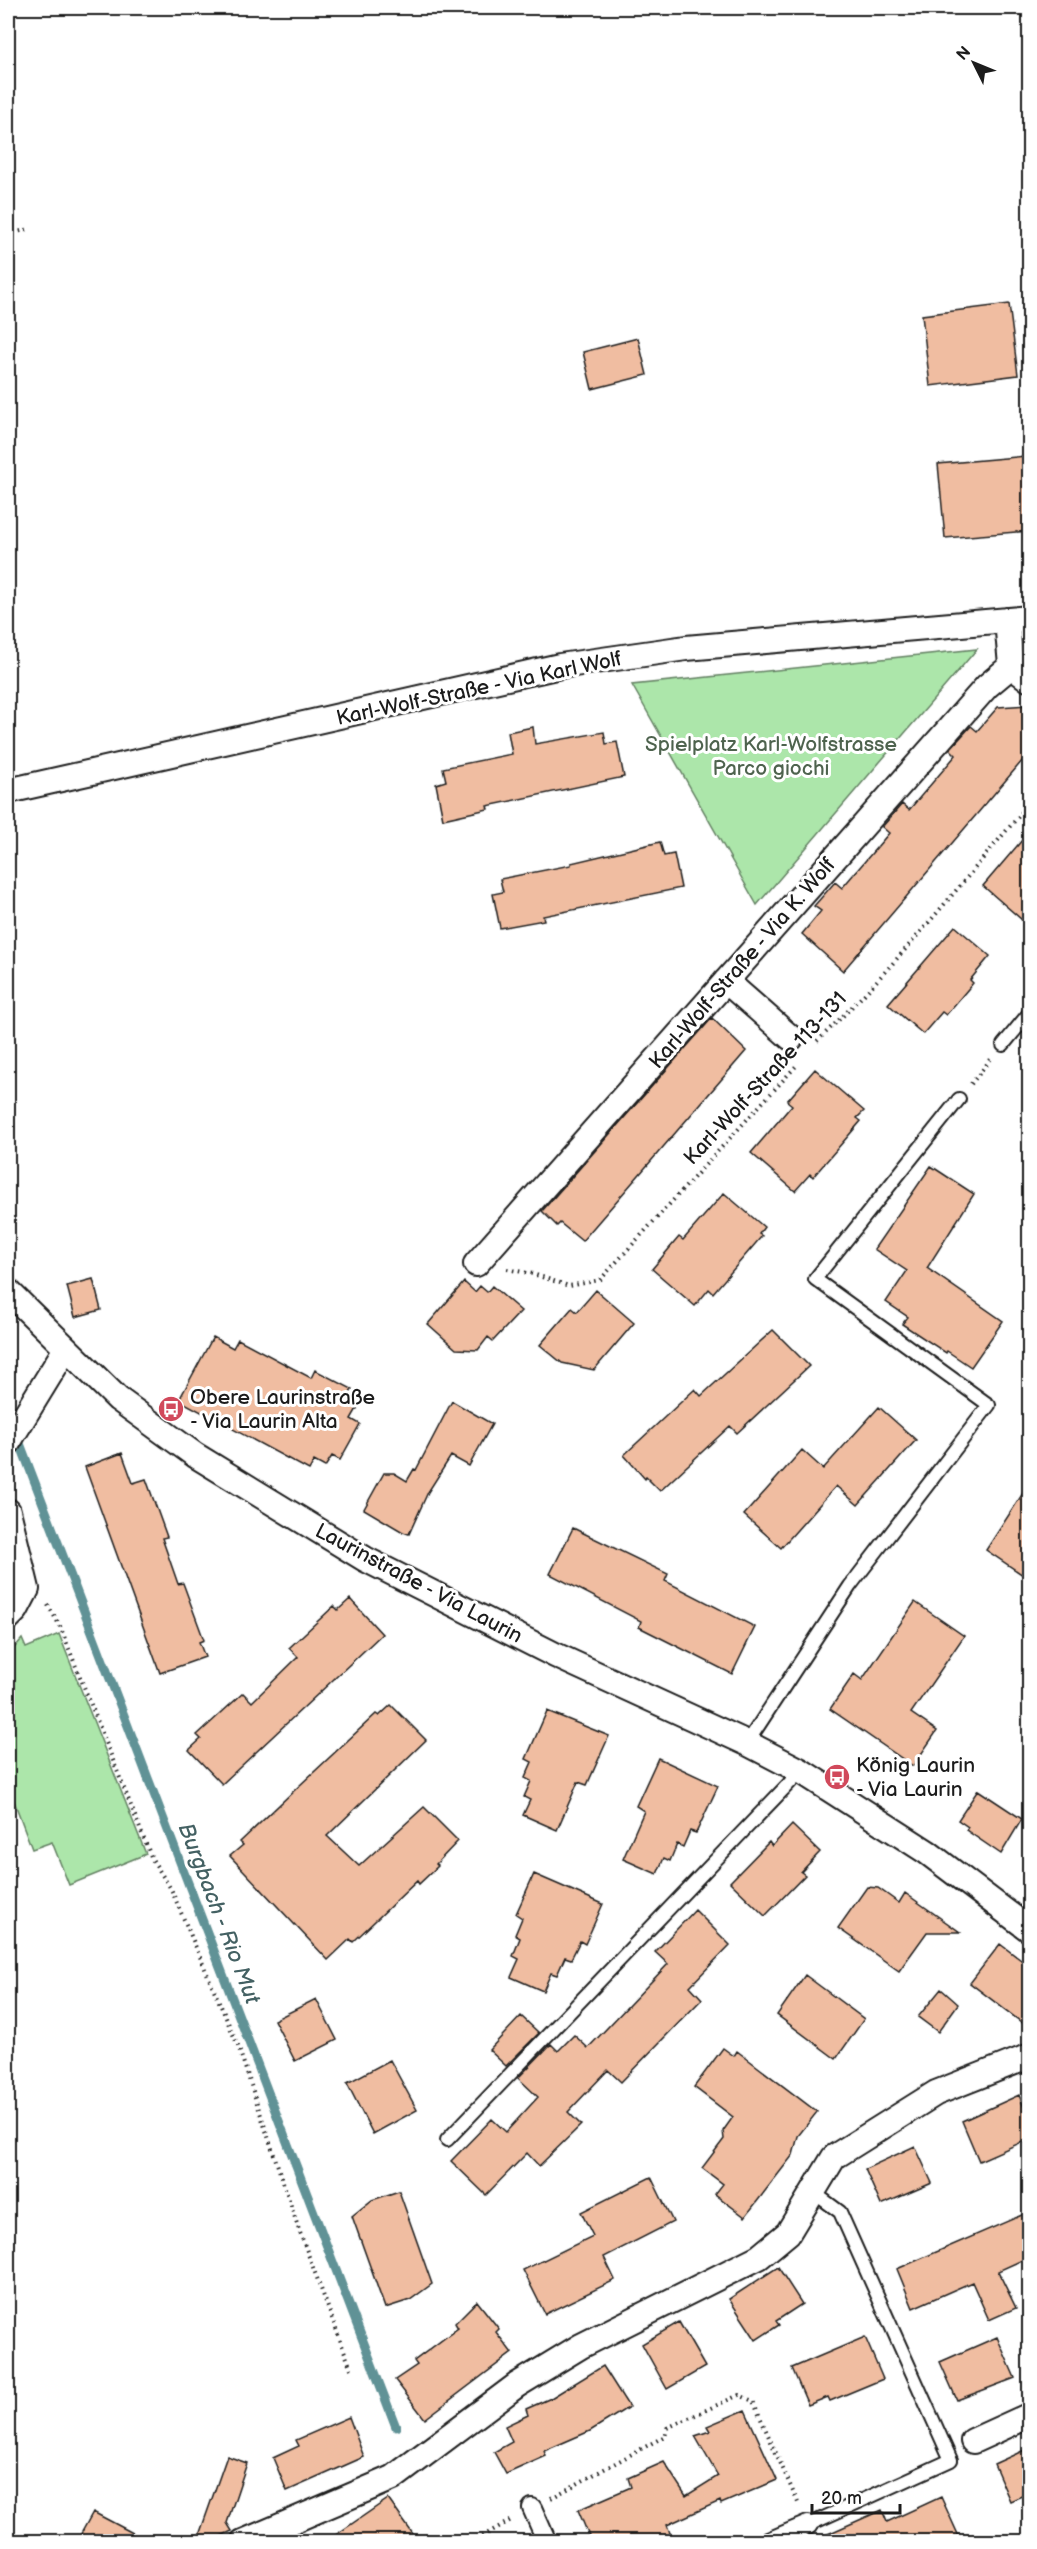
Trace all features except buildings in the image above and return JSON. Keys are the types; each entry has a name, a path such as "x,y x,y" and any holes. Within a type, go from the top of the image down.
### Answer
{"street":[{"name":"Karl-Wolf-Straße - Via K. Wolf","path":"477,1264 987,686 1020,673 1018,619"},
{"name":"Karl-Wolf-Straße - Via Karl Wolf","path":"8,791 560,666 686,648 1018,619"},
{"path":"726,981 800,1043"},
{"name":"Laurinstraße - Via Laurin","path":"8,1291 118,1399 195,1455 365,1559 555,1655 747,1743 801,1771 927,1852 1029,1930"},
{"path":"8,1443 66,1350"},
{"path":"8,1511 27,1589 16,1610 8,1618"},
{"path":"243,2541 393,2478 517,2385 581,2346 759,2257 788,2233 834,2157 936,2093 1029,2056"},
{"path":"973,2441 1029,2415"},
{"path":"532,2508 548,2541"},
{"path":"768,2541 808,2525"}],"lane":[{"path":"1003,1045 1029,1012"},
{"path":"747,1743 850,1586 989,1405 815,1279 958,1099"},
{"path":"447,2140 801,1771"},
{"path":"808,2525 951,2460 840,2212 813,2192"}],"path":[{"path":"8,234 30,229"},
{"name":"Karl-Wolf-Straße 113-131","path":"800,1043 850,1010 1024,810 1029,796"},
{"path":"958,1099 1003,1045"},
{"name":"Karl-Wolf-Straße 113-131","path":"477,1264 533,1274 569,1286 600,1280 624,1257 710,1157 799,1062"},
{"path":"27,1589 41,1594 60,1626 152,1859 171,1889 238,2046 299,2230 351,2369"},
{"path":"472,2541 665,2436 667,2428 739,2395 753,2401 808,2525"}],"green space":[{"name":"Spielplatz Karl-Wolfstrasse Parco giochi","path":"977,649 757,905 632,685"},
{"path":"59,1634 146,1854 69,1885 52,1842 32,1849 8,1785 8,1655 22,1639 26,1648"}],"waterway":[{"name":"Burgbach - Rio Mut","path":"8,1412 396,2427"}],"place":[{"name":"Obere Laurinstraße - Via Laurin Alta","path":"171,1409"},
{"name":"König Laurin - Via Laurin","path":"837,1777"}]}
